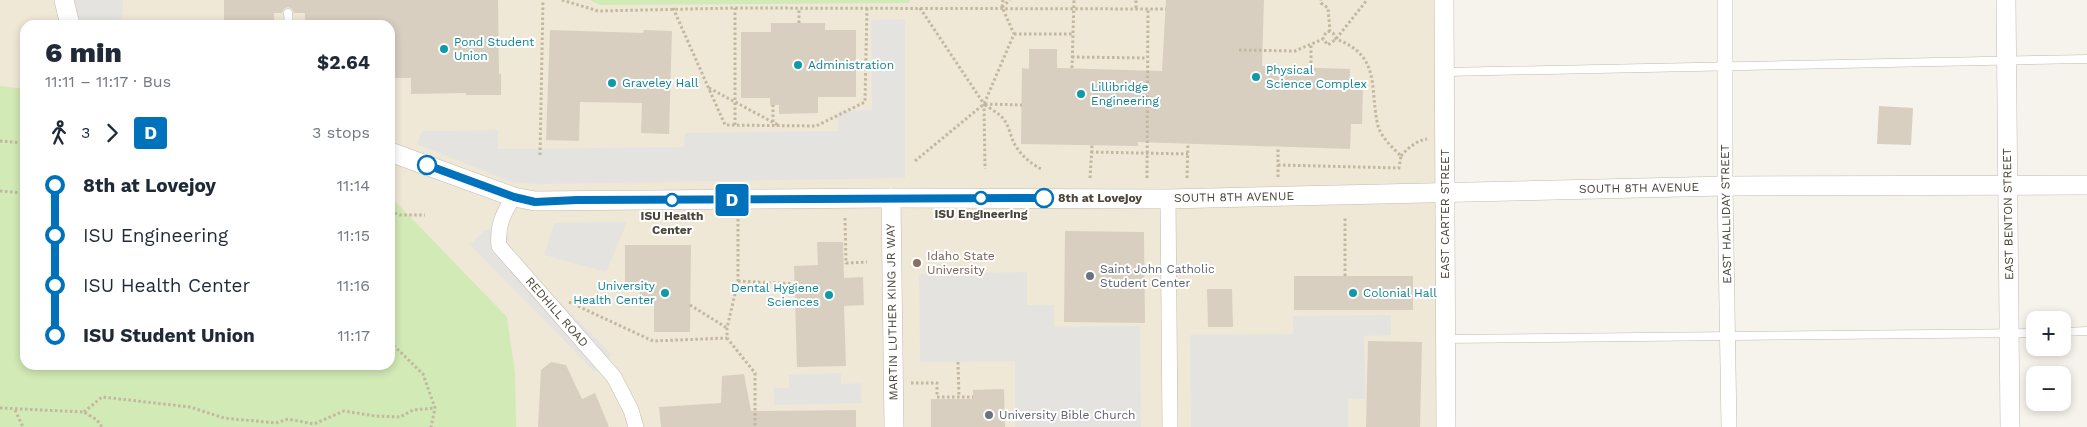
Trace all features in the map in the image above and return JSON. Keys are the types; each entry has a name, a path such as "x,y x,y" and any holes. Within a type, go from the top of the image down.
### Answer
{"street":[{"path":"64,0 69,20"},
{"name":"EAST CARTER STREET","path":"1444,0 1446,193 1444,340 1446,427"},
{"name":"EAST HALLIDAY STREET","path":"1725,0 1725,186 1729,427"},
{"name":"EAST BENTON STREET","path":"2006,0 2010,427"},
{"name":"SOUTH 8TH AVENUE","path":"395,154 514,197 535,202 891,198 1168,199 1725,186 2087,185"},
{"name":"REDHILL ROAD","path":"514,197 502,215 498,234 499,246 614,377 636,427"},
{"name":"MARTIN LUTHER KING JR WAY","path":"891,198 894,427"},
{"path":"1168,199 1170,427"}],"lane":[{"path":"288,13 288,20"},
{"path":"1445,72 2087,59"},
{"path":"2071,332 2087,332"},
{"path":"1444,340 2026,333"}],"path":[{"path":"540,156 543,0"},
{"path":"562,0 598,11 673,8 1166,9"},
{"path":"985,169 984,104 1014,34 1002,8 1003,0"},
{"path":"1002,8 1010,0"},
{"path":"1072,68 1074,0"},
{"path":"1136,0 1136,8"},
{"path":"1321,0 1321,3 1328,8 1330,31 1336,39 1357,50 1368,63 1373,80 1379,128 1392,147 1401,156"},
{"path":"1323,39 1328,45 1336,39 1367,0"},
{"path":"673,8 725,125 780,126 816,126 865,102 867,8"},
{"path":"735,8 735,125"},
{"path":"798,23 799,8"},
{"path":"920,8 984,104 1002,117 1022,155 1041,169"},
{"path":"1147,178 1148,8"},
{"path":"1239,50 1295,51 1323,39 1326,32 1330,31"},
{"path":"1014,34 1073,34"},
{"path":"1311,44 1311,68"},
{"path":"1072,57 1147,58"},
{"path":"708,88 780,126"},
{"path":"915,161 984,104 1022,105"},
{"path":"773,105 773,122"},
{"path":"1278,165 1399,168 1401,156 1408,148 1419,141 1432,138"},
{"path":"0,140 20,143"},
{"path":"1187,178 1188,143"},
{"path":"1090,178 1092,145"},
{"path":"1278,146 1278,177"},
{"path":"1091,152 1188,154"},
{"path":"0,191 20,193"},
{"path":"395,212 400,215 425,215"},
{"path":"1345,216 1345,276"},
{"path":"845,218 846,263 867,262"},
{"path":"738,219 738,281 727,328 727,338 755,373 756,427"},
{"path":"738,281 795,284"},
{"path":"561,298 653,341 727,338"},
{"path":"690,305 727,328"},
{"path":"395,347 423,374 435,408 431,427"},
{"path":"958,362 959,397"},
{"path":"911,383 937,383 937,397 973,397"},
{"path":"84,412 102,397 190,407 224,418 276,423 288,419 314,424 344,411 375,416 400,417 413,410 435,408"},
{"path":"0,408 84,412 97,420 102,427"},
{"path":"15,409 23,427"}],"shaded area":[{"name":"Idaho State University","path":"0,0 1444,0 1446,427 0,427"},
{"path":"74,0 123,0 122,20 73,20"},
{"path":"905,19 905,178 537,184 511,182 417,144 422,131 498,130 498,149 684,147 685,133 838,131 838,111 872,110 871,20"},
{"path":"627,222 606,272 544,255 554,223"},
{"path":"485,230 508,230 508,249 612,355 595,372 470,245"},
{"path":"1027,272 1027,305 1054,305 1054,327 1140,326 1141,427 1015,427 1015,361 920,362 919,274"},
{"path":"1391,315 1391,335 1364,336 1365,399 1348,399 1348,427 1191,427 1190,335 1293,334 1293,316"},
{"path":"841,373 841,384 861,383 862,403 774,405 774,388 789,388 789,375"}],"green space":[{"path":"590,0 910,0 909,3 600,5"},
{"path":"0,86 20,88 20,370 395,370 395,201 507,317 515,373 516,427 0,427"}],"building":[{"name":"Pond Student Union","path":"224,0 498,0 501,95 466,95 466,93 411,94 411,78 395,78 395,20 305,20 305,13 294,13 288,7 282,13 274,13 274,20 224,20"},
{"name":"Physical Science Complex","path":"1166,0 1264,0 1262,66 1350,69 1350,85 1363,85 1362,124 1351,124 1350,149 1138,142 1138,146 1021,144 1022,68 1029,69 1029,49 1057,49 1057,68 1162,71"},
{"name":"Administration","path":"771,23 825,23 825,30 856,30 856,97 818,97 818,113 779,114 779,105 770,105 770,98 741,98 741,32 771,32"},
{"name":"Graveley Hall","path":"550,30 643,33 644,30 672,31 669,134 641,133 642,103 580,102 579,141 546,140"},
{"path":"1879,106 1913,108 1911,145 1877,144"},
{"name":"Saint John Catholic Student Center","path":"1065,231 1144,232 1145,323 1064,322"},
{"name":"Dental Hygiene Sciences","path":"817,242 843,242 844,278 863,277 864,305 844,306 846,366 797,367 794,266 818,265"},
{"name":"University Health Center","path":"625,245 691,245 690,332 654,332 654,300 640,299 640,286 625,286"},
{"name":"Colonial Hall","path":"1294,276 1413,276 1413,310 1294,310"},
{"path":"1207,289 1232,289 1233,327 1208,327"},
{"path":"1368,341 1422,342 1420,427 1366,427"},
{"path":"551,362 566,365 582,399 595,393 609,427 538,427 541,370"},
{"path":"744,374 751,411 856,410 856,427 661,427 659,407 721,403 722,376"},
{"path":"1004,389 1005,427 931,427 931,399 973,399 973,390"}],"bus line":[{"name":"D","path":"427,165 514,197 535,202 577,200 1044,198"}],"place":[{"name":"Pond Student Union","path":"444,49"},
{"name":"Administration","path":"798,65"},
{"name":"Physical Science Complex","path":"1256,77"},
{"name":"Graveley Hall","path":"612,83"},
{"name":"Lillibridge Engineering","path":"1081,94"},
{"name":"ISU Engineering","path":"981,198"},
{"name":"8th at Lovejoy","path":"1044,198"},
{"name":"ISU Health Center","path":"672,200"},
{"name":"Idaho State University","path":"917,263"},
{"name":"Saint John Catholic Student Center","path":"1090,276"},
{"name":"University Health Center","path":"665,293"},
{"name":"Colonial Hall","path":"1353,293"},
{"name":"Dental Hygiene Sciences","path":"829,295"},
{"name":"University Bible Church","path":"989,415"}]}
